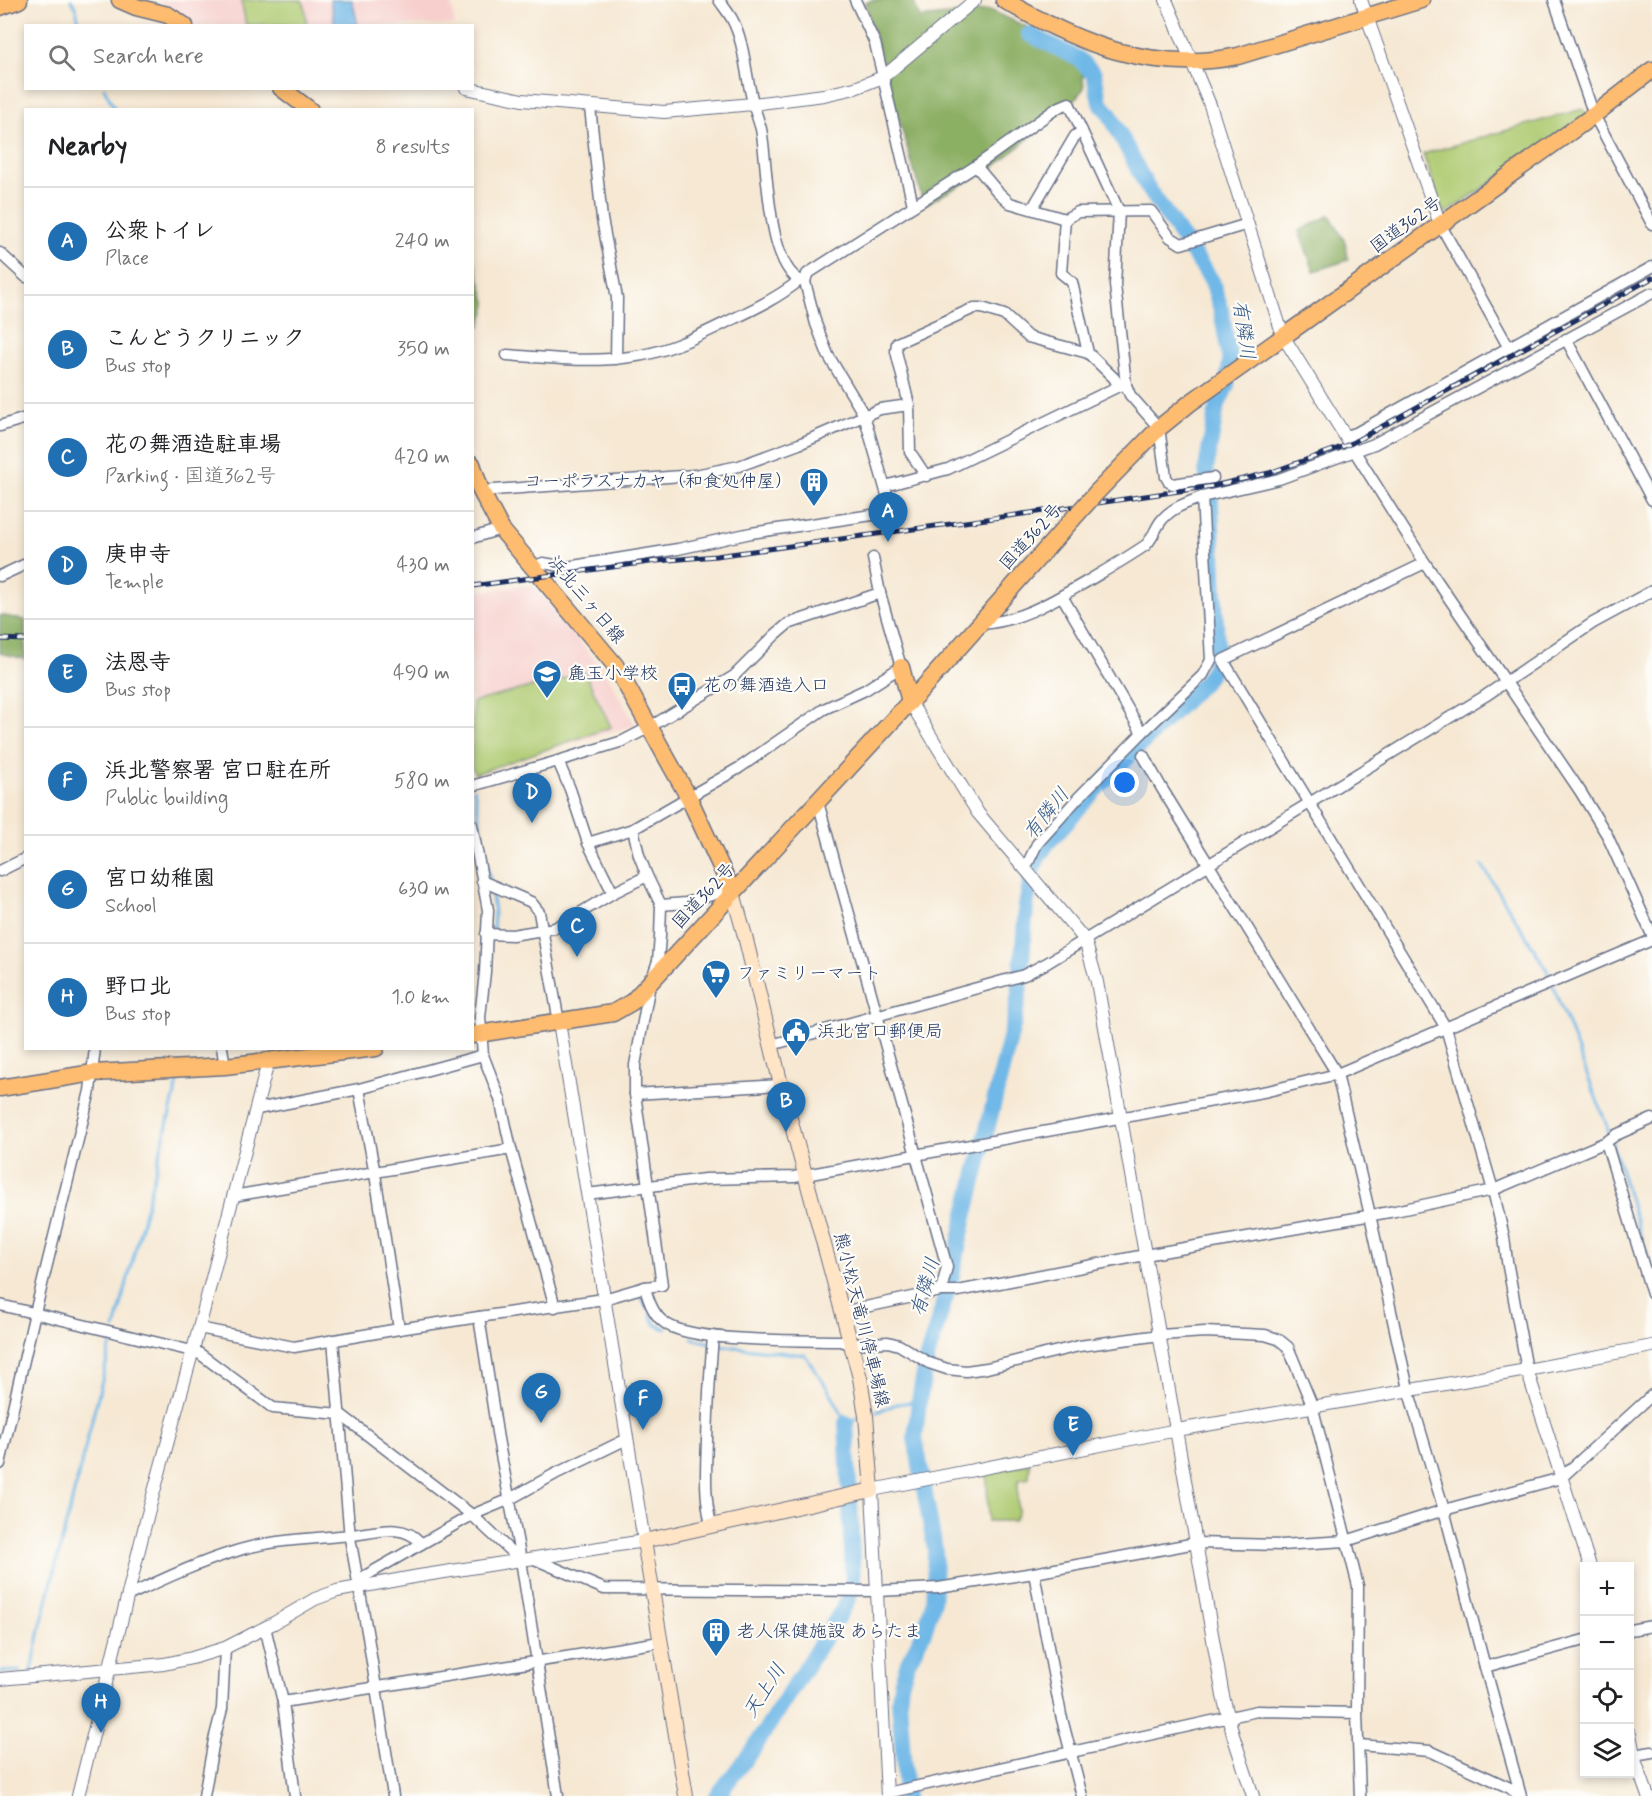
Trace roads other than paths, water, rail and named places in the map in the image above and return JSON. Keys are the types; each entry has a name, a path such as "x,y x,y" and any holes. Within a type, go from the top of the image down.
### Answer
{"main road":[{"path":"0,7 19,0"},
{"path":"120,0 136,7 153,6 181,24"},
{"path":"1004,0 1073,37 1106,48 1139,57 1191,61 1238,56 1364,8 1421,0"},
{"name":"国道362号","path":"476,1034 614,1013 632,1002 732,891 910,702 1097,492 1159,428 1228,375 1594,115 1652,70"},
{"path":"284,90 307,108"},
{"name":"浜北三ヶ日線","path":"474,470 481,491 501,529 615,665 689,798 732,891"},
{"path":"902,667 910,702"},
{"name":"熊小松天竜川停車場線","path":"732,891 781,1085 860,1378 866,1416 872,1490"},
{"path":"0,1088 93,1073 225,1066 361,1050"},
{"path":"686,1796 644,1541 711,1524 872,1490"}],"street":[{"path":"533,567 543,563 567,567 678,549 751,533 872,515 882,512 890,502 864,415 828,355 803,281 789,270 778,249 761,131 738,34 732,19 719,0"},
{"path":"855,0 873,35 913,205"},
{"path":"474,90 522,100 664,112 753,104 847,90 883,77 975,0"},
{"path":"1166,0 1210,105 1283,336 1425,563 1580,791 1607,835 1652,935"},
{"path":"1554,0 1594,115 1652,224"},
{"path":"1364,8 1440,224 1509,348"},
{"path":"507,355 616,359 654,353 695,338 780,296 803,281 807,274 976,166 1057,108 1069,103 1119,211 1115,285 1123,386"},
{"path":"590,107 602,219 617,298 616,359"},
{"path":"1032,209 1075,136 1082,131"},
{"path":"976,166 1010,203 1065,219 1078,212 1151,211 1170,237 1181,244 1248,224"},
{"path":"1065,219 1060,273 1072,282 1088,353"},
{"path":"0,253 24,275"},
{"path":"1350,444 1356,433 1652,267"},
{"path":"980,624 992,624 1022,615 1041,608 1062,596 1146,545 1154,536 1160,523 1179,506 1202,496 1279,479 1350,444 1374,444 1652,293"},
{"path":"926,476 910,452 909,405 896,351 897,344 974,308 982,308 1004,315 1028,337 1088,353 1123,386 1159,428 1166,477 1169,482 1173,484 1207,478"},
{"path":"1566,339 1652,500"},
{"path":"885,486 948,469 1123,386"},
{"path":"481,491 686,476 722,471 799,444 880,409 909,405"},
{"path":"0,426 24,419"},
{"path":"1202,496 1218,660 1310,803 1446,1028 1493,1190 1504,1237 1527,1370 1589,1562"},
{"path":"474,537 501,529"},
{"path":"588,843 633,829 689,798 739,768 824,709 865,690 902,667 880,593 873,558"},
{"path":"1028,872 1038,844 1078,798 1142,732 1218,660 1425,563"},
{"path":"0,576 24,565"},
{"path":"771,1046 1021,976 1310,803 1506,682 1593,623 1652,591"},
{"path":"474,786 623,741 734,676 788,624 880,593"},
{"path":"1062,596 1142,732"},
{"path":"910,702 978,813 1084,940 1097,982 1214,1650 1228,1716 1253,1796"},
{"path":"1143,755 1337,1074 1408,1389 1444,1510 1521,1796"},
{"path":"558,761 588,843 613,893"},
{"path":"818,802 946,1267 941,1291"},
{"path":"199,1328 294,1347 604,1299 645,1287 662,1285 635,1094 635,1065 650,984 658,961 661,905 639,855 633,829"},
{"path":"474,836 488,910 476,1034 500,1099 511,1149 555,1307"},
{"path":"0,871 24,859"},
{"path":"486,934 512,935 555,928 613,893 647,876"},
{"path":"358,1583 644,1541 539,912 536,906 482,880"},
{"path":"661,905 686,903 732,891"},
{"path":"587,1194 705,1179 794,1177 1268,1091 1337,1074 1652,940"},
{"path":"0,1464 93,1073 95,1050"},
{"path":"222,1050 225,1066"},
{"path":"257,1109 359,1089 483,1054"},
{"path":"78,1796 149,1506 199,1328 268,1062"},
{"path":"635,1094 781,1085"},
{"path":"359,1089 375,1174 399,1329"},
{"path":"842,1312 941,1291 958,1291 1493,1190 1652,1119"},
{"path":"1609,1139 1652,1294"},
{"path":"233,1196 375,1174 511,1149"},
{"path":"645,1287 650,1305 664,1323 685,1332 713,1337 841,1341 850,1344 888,1342 899,1345 926,1362 947,1369 966,1371 1079,1346 1160,1335 1206,1332 1265,1335 1278,1339 1288,1347 1312,1405 1358,1586 1357,1713 1360,1796"},
{"path":"0,1305 192,1349 273,1408 340,1414 526,1559 604,1588 878,1591 934,1588 1034,1573 1196,1543 1281,1545 1346,1541 1444,1510 1562,1478 1652,1395"},
{"path":"479,1317 508,1500 526,1559 537,1662 558,1796"},
{"path":"711,1524 706,1483 709,1378 713,1337"},
{"path":"333,1340 350,1535 393,1796"},
{"path":"1357,1713 1257,1711 910,1786 890,1793 872,1490 1312,1405 1527,1370 1652,1346"},
{"path":"0,1679 164,1664 225,1648 315,1599 358,1583 420,1542 627,1439"},
{"path":"127,1596 235,1551 303,1538 396,1530 414,1535 420,1542"},
{"path":"1034,1573 1061,1715 1082,1796"},
{"path":"1634,1629 1652,1626"},
{"path":"265,1627 283,1702 295,1796"},
{"path":"1485,1667 1580,1641"},
{"path":"283,1702 660,1642"},
{"path":"204,1796 222,1709 225,1648"},
{"path":"1359,1746 1430,1751 1510,1788 1521,1796"},
{"path":"1648,1796 1634,1755 1652,1752"}],"water":[{"path":"330,0 352,0 358,24 335,24"}],"waterway":[{"path":"71,0 80,24"},
{"name":"有隣川","path":"906,1796 899,1700 901,1684 908,1662 924,1632 933,1603 934,1585 935,1550 915,1437 919,1401 927,1357 951,1280 1014,1022 1020,987 1026,906 1033,869 1047,844 1095,790 1205,681 1214,667 1217,649 1211,502 1206,469 1217,406 1227,385 1230,360 1221,310 1212,281 1146,185 1109,113 1100,103 1094,74 1079,59 1029,34"},
{"path":"105,90 114,108"},
{"path":"474,789 490,880"},
{"path":"1482,865 1547,970 1550,980"},
{"path":"491,890 494,913 493,933"},
{"path":"1553,986 1607,1126 1652,1272"},
{"path":"115,1329 179,1078"},
{"path":"638,1293 647,1308"},
{"path":"650,1314 656,1325 666,1329"},
{"path":"30,1671 32,1671 40,1629 113,1336"},
{"path":"692,1338 717,1345 805,1355 832,1395 846,1423 859,1417"},
{"path":"876,1412 897,1404 919,1401"},
{"name":"天上川","path":"846,1423 849,1486"},
{"name":"天上川","path":"717,1796 756,1745 846,1604 853,1585 850,1500"},
{"path":"0,1672 20,1671"}],"railway":[{"path":"474,586 657,561 716,556 1030,513 1213,486 1269,473 1350,444 1652,278"},
{"path":"0,639 24,640"}],"place":[{"name":"コーポラスナカヤ（和食処仲屋）","path":"814,508"},
{"name":"公衆トイレ","path":"888,542"},
{"name":"麁玉小学校","path":"547,700"},
{"name":"花の舞酒造入口","path":"682,712"},
{"name":"庚申寺","path":"532,823"},
{"name":"花の舞酒造駐車場","path":"577,957"},
{"name":"ファミリーマート","path":"716,1000"},
{"name":"浜北宮口郵便局","path":"796,1058"},
{"name":"こんどうクリニック","path":"786,1132"},
{"name":"宮口幼稚園","path":"541,1423"},
{"name":"浜北警察署 宮口駐在所","path":"643,1430"},
{"name":"法恩寺","path":"1073,1456"},
{"name":"老人保健施設 あらたま","path":"716,1658"},
{"name":"野口北","path":"101,1733"}]}
